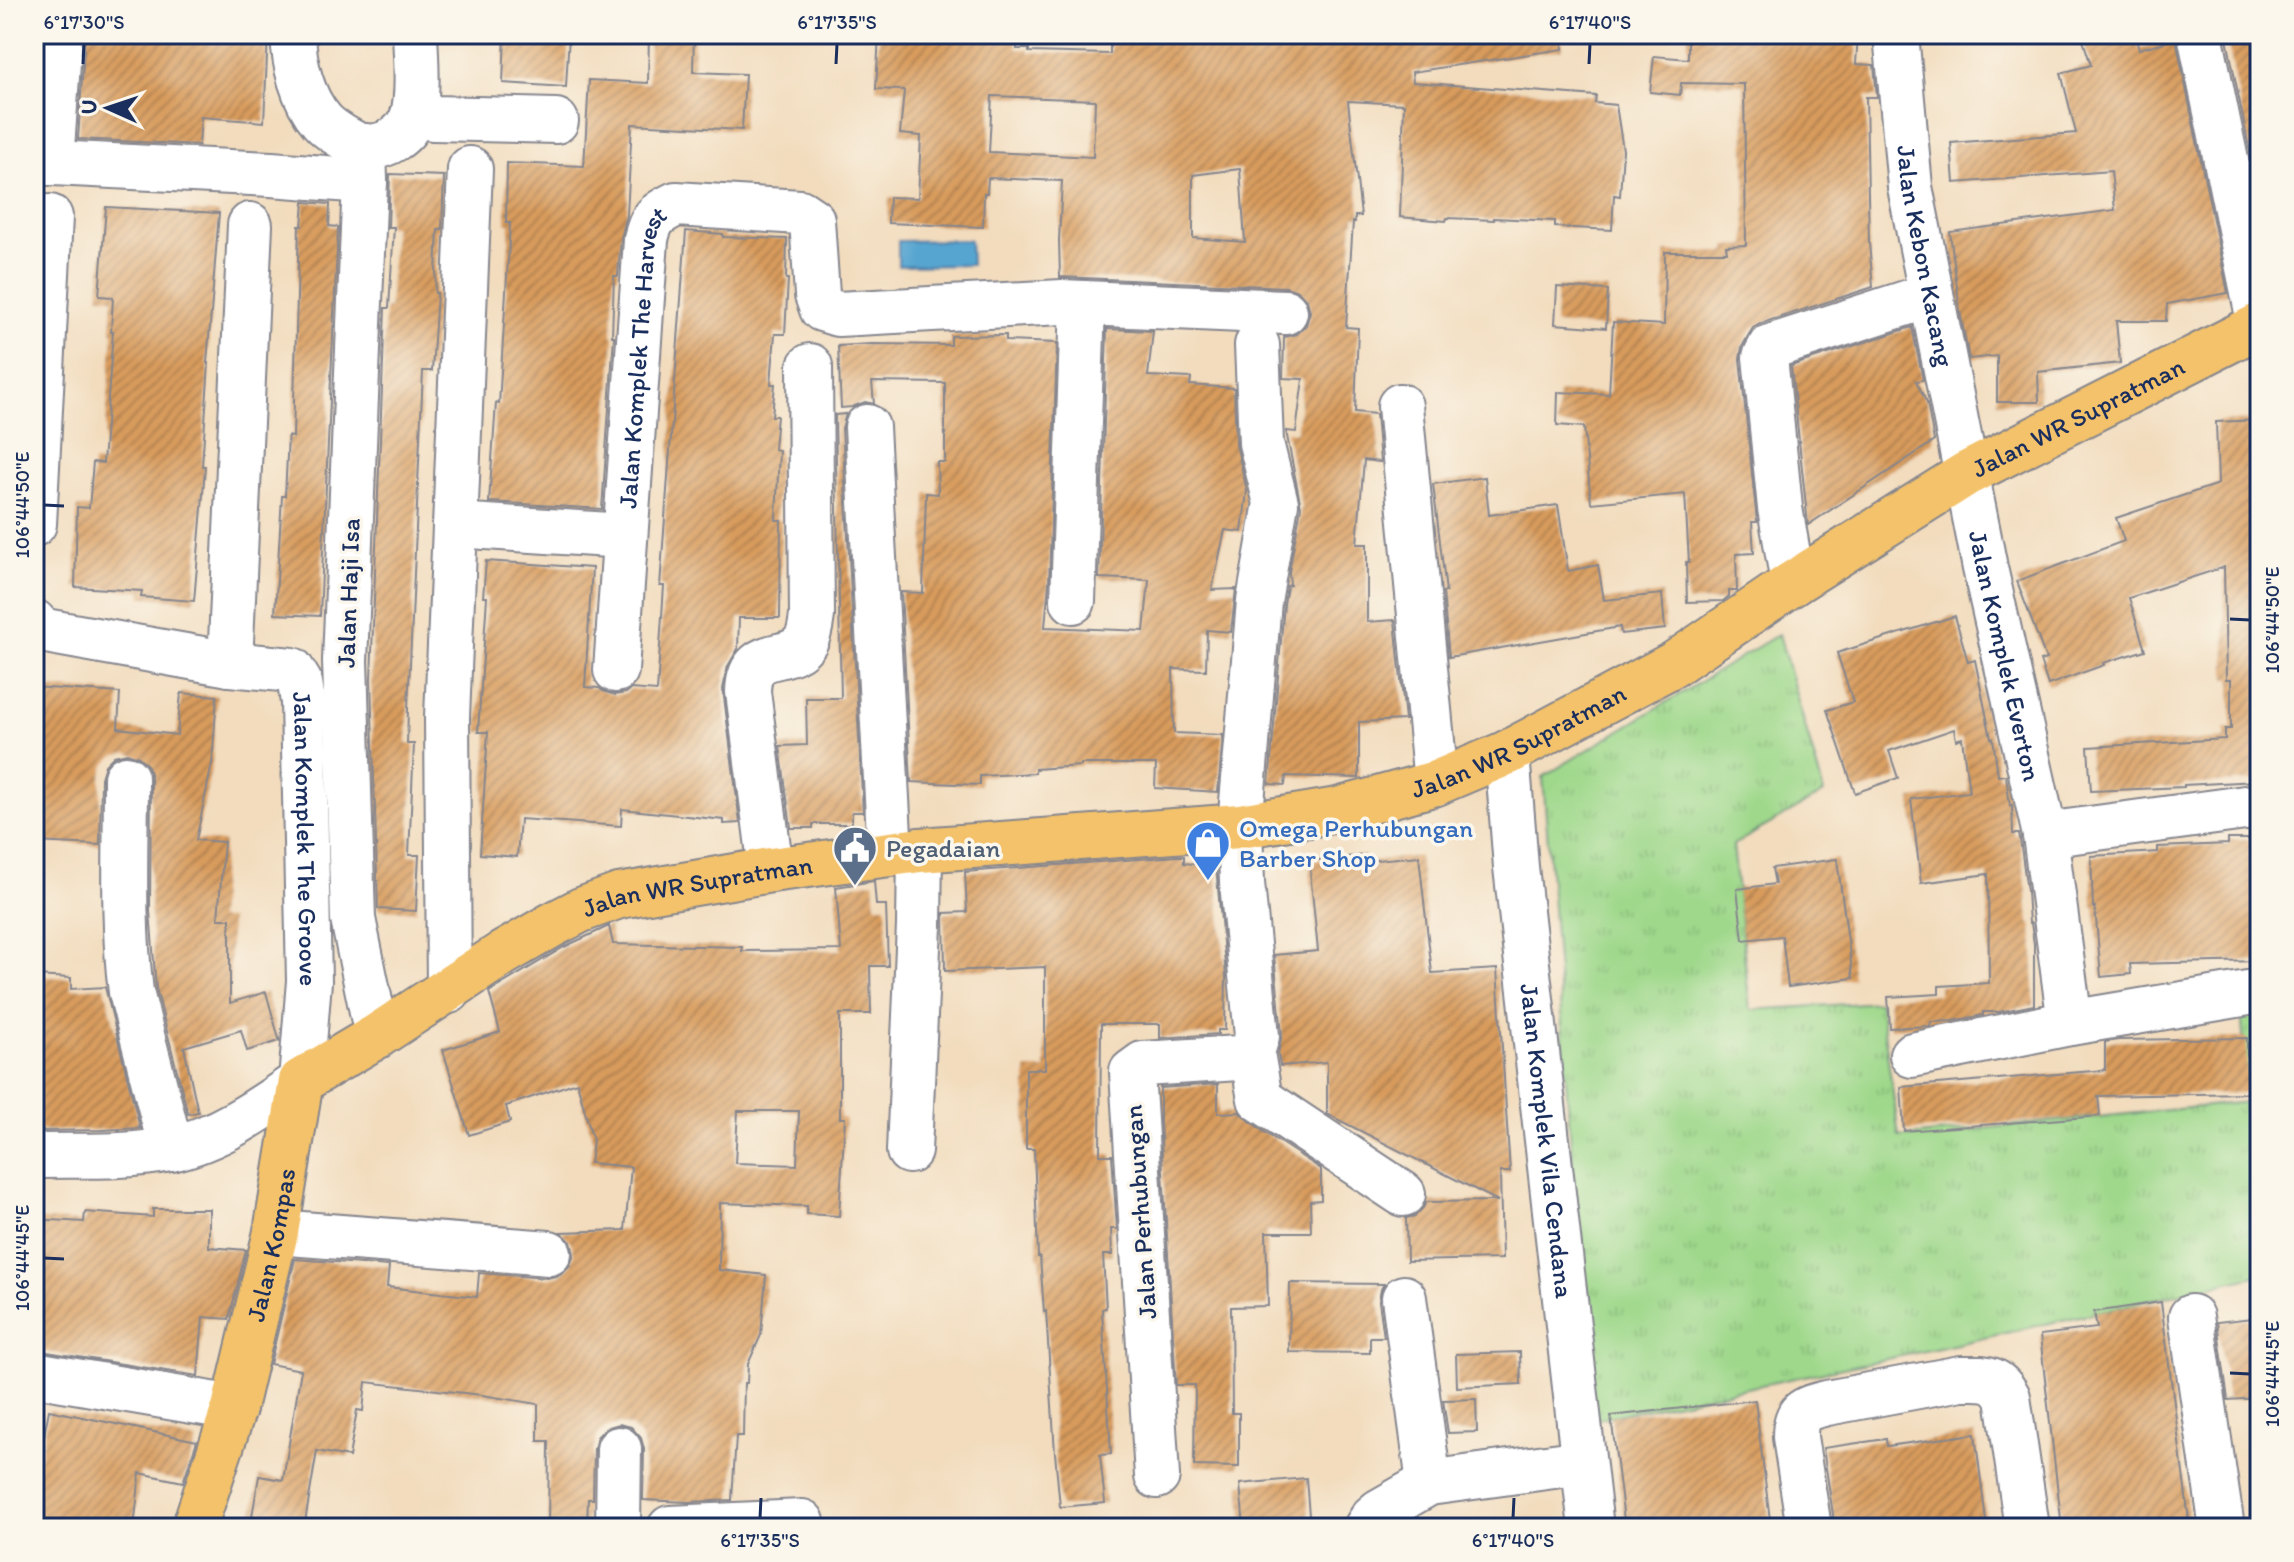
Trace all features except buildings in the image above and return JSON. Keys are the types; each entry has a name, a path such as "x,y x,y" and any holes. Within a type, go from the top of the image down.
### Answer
{"main road":[{"name":"Jalan WR Supratman","path":"301,1081 449,991 502,954 581,910 619,896 771,870 905,852 1240,826 1338,810 1436,783 1507,753 1674,664 1793,583 1966,474 2260,326"},
{"name":"Jalan Kompas","path":"194,1528 234,1408 276,1232 301,1081"}],"street":[{"path":"60,34 52,120 42,163 271,174 364,164 401,136 413,115 415,34"},
{"path":"293,34 299,76 310,102 322,121 364,164"},
{"name":"Jalan Kebon Kacang","path":"1896,34 1910,187 1966,474"},
{"path":"2200,34 2260,326"},
{"path":"413,115 556,121"},
{"name":"Jalan Haji Isa","path":"364,164 345,661 353,919 377,1036"},
{"path":"449,991 447,717 470,169"},
{"name":"Jalan Komplek The Harvest","path":"616,670 646,240 649,224 661,211 676,204 800,212 812,220 817,295 822,309 838,314 1083,303 1271,328 1261,443 1276,503 1259,601 1240,826"},
{"path":"34,524 50,217"},
{"path":"230,664 250,225"},
{"path":"1793,583 1780,508 1765,357 1767,351 1770,347 1931,295"},
{"path":"1073,601 1083,303"},
{"path":"771,870 748,679 754,667 765,660 796,650 805,642 810,628 810,366"},
{"path":"1400,406 1436,783"},
{"path":"867,427 905,852 919,925 909,1151"},
{"name":"Jalan Komplek Everton","path":"1966,474 2045,835 2070,1023"},
{"name":"Jalan Komplek The Harvest","path":"455,525 625,536"},
{"name":"Jalan Komplek The Groove","path":"34,622 41,630 230,664 292,670 300,683 305,750 309,981 301,1081"},
{"name":"Jalan Komplek Vila Cendana","path":"1507,753 1516,867 1591,1528"},
{"path":"126,778 125,933 131,992 171,1149"},
{"path":"2045,835 2260,806"},
{"path":"1240,826 1242,883 1257,1036 1252,1053 1260,1099 1403,1194"},
{"path":"1912,1055 2070,1023 2260,991"},
{"name":"Jalan Perhubungan","path":"1157,1476 1132,1072 1143,1064 1239,1058 1252,1053"},
{"name":"Jalan WR Supratman","path":"34,1156 130,1154 171,1149 210,1136 262,1108 301,1081"},
{"path":"276,1232 549,1253"},
{"path":"1404,1298 1429,1483"},
{"path":"2191,1317 2222,1528"},
{"path":"34,1374 234,1408"},
{"path":"1809,1528 1795,1437 1797,1419 1805,1408 1961,1378 1987,1378 2002,1386 2008,1397 2027,1528"},
{"path":"618,1528 619,1449"},
{"path":"1366,1528 1380,1511 1429,1483 1583,1462"},
{"path":"670,1528 802,1522"}],"green space":[{"path":"1779,634 1824,793 1733,845 1750,1010 1880,1002 1899,1137 2248,1102 2241,1009 2260,1007 2260,1275 1944,1347 1592,1420 1543,777"}],"water":[{"path":"970,240 971,265 898,266 898,241"}],"place":[{"name":"Omega Perhubungan Barber Shop","path":"1208,882"},
{"name":"Pegadaian","path":"855,887"}]}
